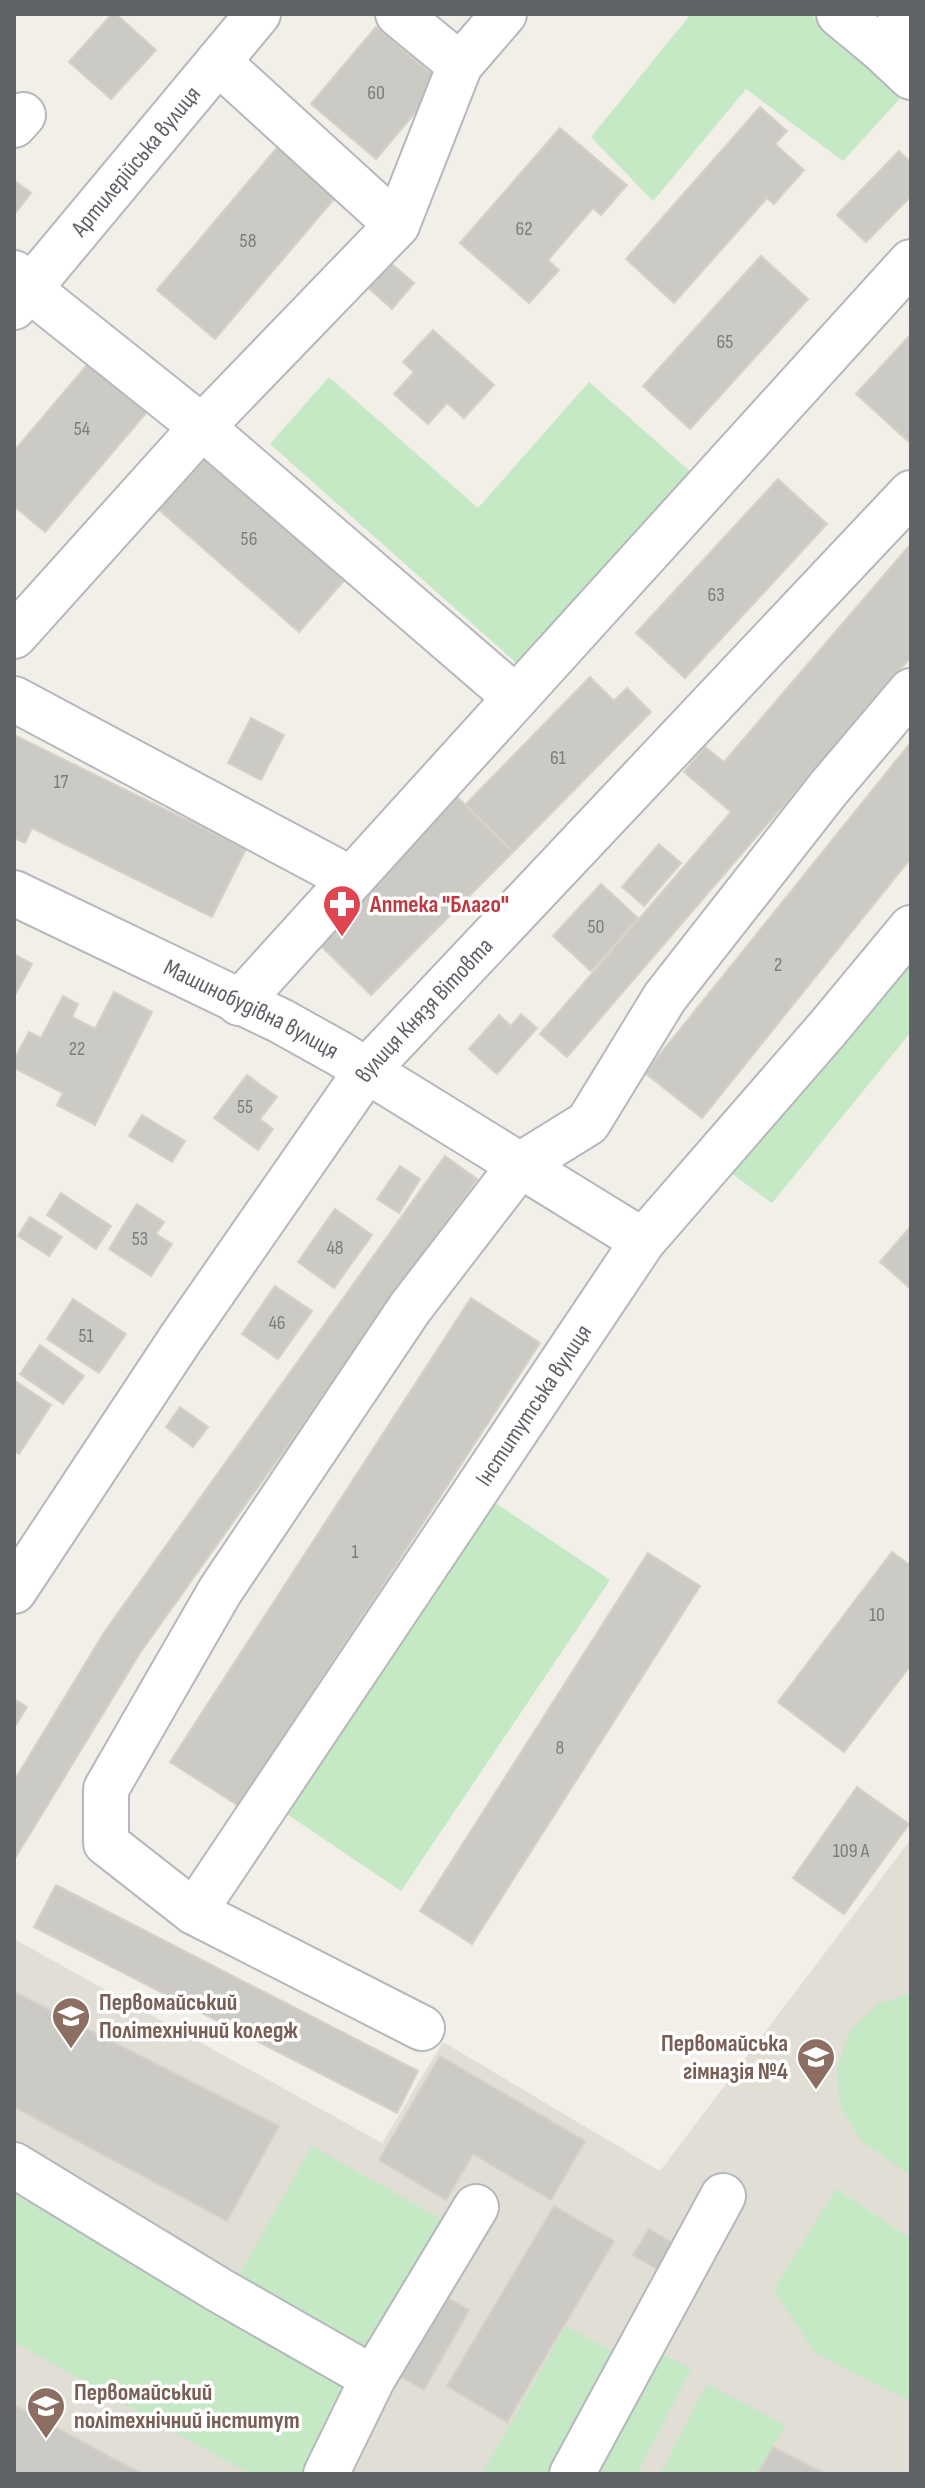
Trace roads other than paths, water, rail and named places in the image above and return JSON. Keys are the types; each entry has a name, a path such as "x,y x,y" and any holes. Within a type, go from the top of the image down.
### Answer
{"street":[{"name":"Артилерійська вулиця","path":"19,290 258,14"},
{"path":"398,14 460,65"},
{"path":"14,636 202,427 397,225 460,65 504,14"},
{"path":"839,14 911,77"},
{"path":"880,48 910,14"},
{"path":"218,62 397,225"},
{"path":"239,1003 911,262"},
{"path":"19,290 202,427 515,697"},
{"name":"вулиця Князя Вітовта","path":"14,1591 181,1338 367,1070 911,493"},
{"path":"422,2028 194,1912 106,1843 106,1789 220,1591 410,1308 520,1165 588,1123 665,997 828,789 911,691"},
{"path":"14,699 351,879"},
{"name":"Машинобудівна вулиця","path":"14,893 281,1021 367,1070 643,1241"},
{"name":"Інститутська вулиця","path":"194,1912 643,1241 911,928"},
{"path":"14,2165 219,2290 373,2378"},
{"path":"572,2474 723,2196"},
{"path":"326,2474 373,2378 476,2207"}],"place":[{"name":"Аптека \"Благо\"","path":"342,938"},
{"name":"Первомайський Політехнічний коледж","path":"71,2050"},
{"name":"Первомайська гімназія №4","path":"816,2091"},
{"name":"Первомайський політехнічний інститут","path":"46,2440"}]}
